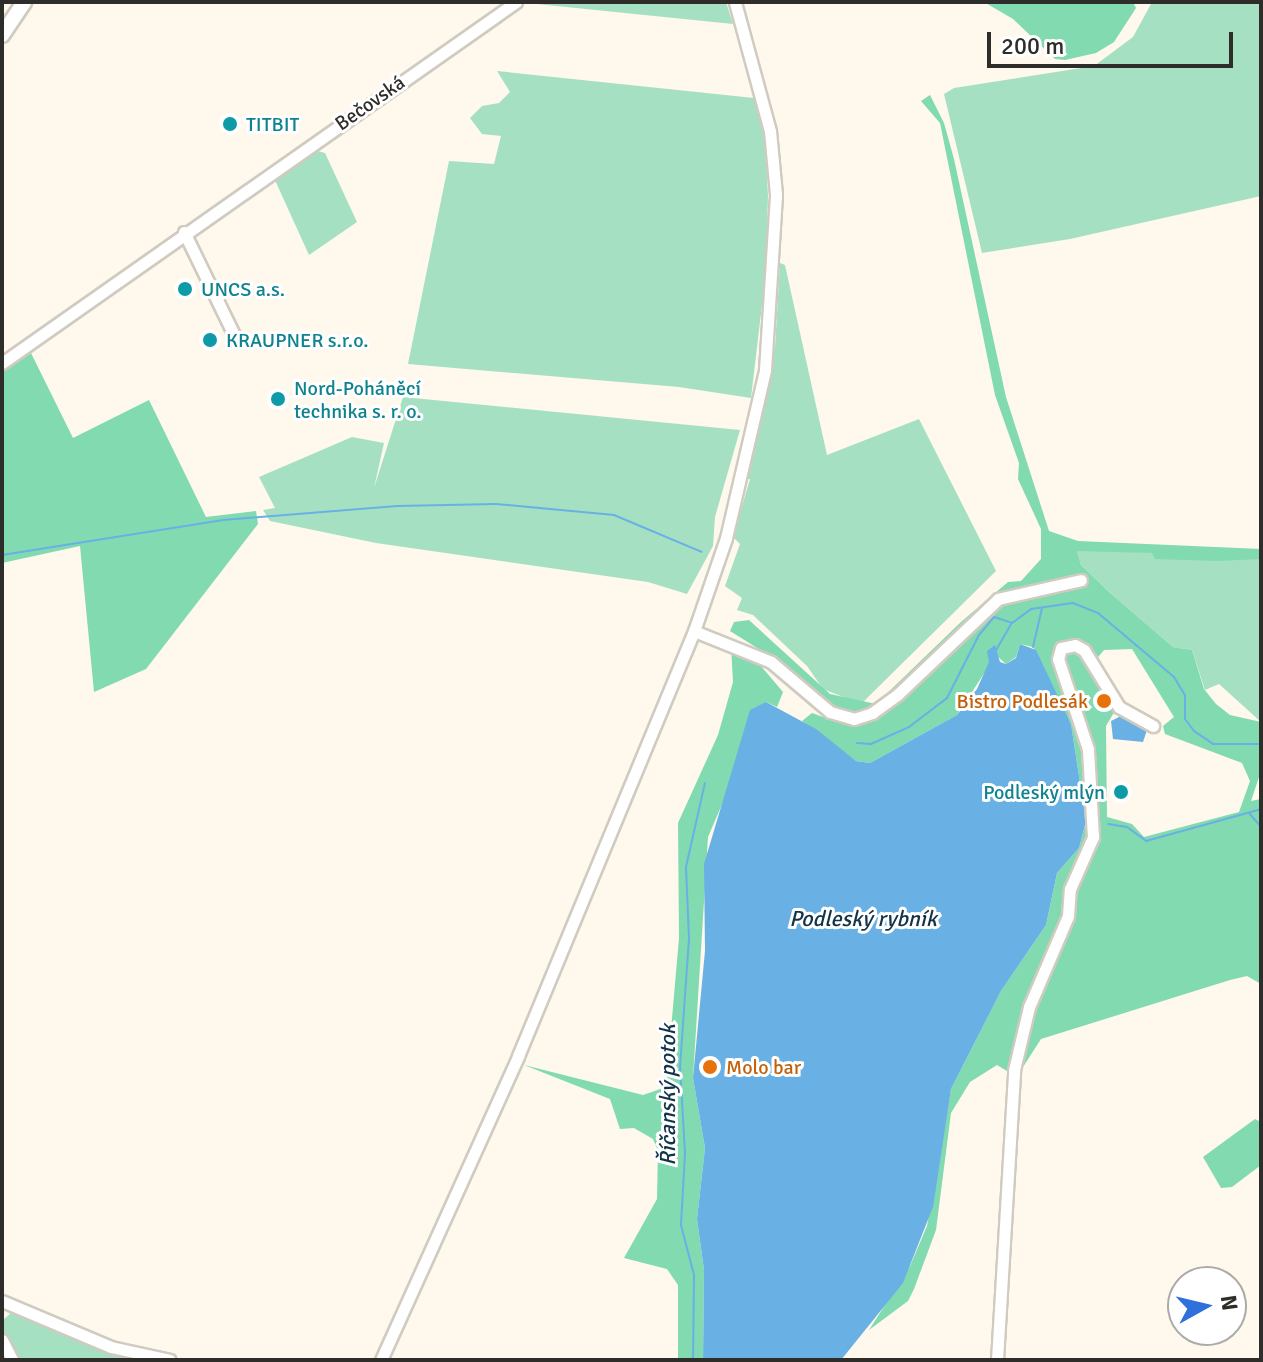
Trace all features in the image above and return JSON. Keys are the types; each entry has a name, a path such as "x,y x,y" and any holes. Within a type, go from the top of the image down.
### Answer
{"main road":[{"path":"2,35 24,2"}],"street":[{"name":"Bečovská","path":"2,363 184,232 516,2"},
{"path":"381,1360 518,1056 694,631 726,538 765,370 773,301 776,194 770,131 735,2"},
{"path":"184,232 235,337"},
{"path":"694,631 771,662 830,712 854,719 872,713 898,694 998,599 1081,580"},
{"path":"997,1360 1014,1070 1033,996 1068,916 1070,889 1093,837 1088,749 1057,655 1070,644 1084,650 1119,707 1153,726"},
{"path":"2,1312 8,1304 111,1347 170,1360"},
{"path":"2,1340 12,1360"}],"green space":[{"path":"528,2 726,2 733,24 527,3"},
{"path":"984,2 1133,2 1136,8 1114,42 1096,53 1065,60 1055,59 1013,19"},
{"path":"1152,2 1261,2 1261,196 1070,239 982,253 944,94 954,88 1094,66 1133,37"},
{"path":"497,71 754,98 765,137 768,196 766,271 751,398 679,387 408,364 449,161 494,164 501,136 482,134 470,118 482,106 499,103 510,92"},
{"path":"930,95 944,123 1006,397 1049,531 1078,541 1261,549 1261,559 1216,561 1155,559 1152,553 1077,551 1081,565 1109,592 1173,647 1192,650 1204,689 1216,704 1230,715 1261,722 1261,771 1251,801 1261,799 1261,984 1247,976 1230,980 1041,1039 1023,1067 1007,1071 997,1065 970,1082 951,1113 936,1230 914,1289 908,1301 869,1330 910,1266 927,1226 951,1089 1001,991 1046,925 1057,873 1079,848 1086,821 1071,724 1033,647 1020,644 1016,657 1006,664 996,655 957,715 870,763 856,761 802,721 812,713 823,717 827,706 773,658 730,631 734,622 749,620 830,694 876,704 961,622 1008,582 1021,581 1041,559 1041,529 1018,479 1019,463 995,395 940,123 921,101","holes":["1132,649 1174,717 1163,726 1165,734 1242,763 1250,781 1239,812 1144,837 1132,824 1107,817 1106,726 1116,709 1112,685 1098,657 1104,650"]},
{"path":"314,150 325,153 357,222 309,255 274,178"},
{"path":"780,263 785,265 827,455 919,419 996,571 861,704 823,689 807,666 753,615 737,610 742,598 725,586 740,544 733,537 750,479 743,479 775,347"},
{"path":"30,351 73,438 149,400 206,517 256,511 258,524 146,669 94,692 80,546 2,563 2,371"},
{"path":"403,397 740,430 715,517 713,546 687,594 648,582 376,543 270,521 263,510 275,508 259,477 352,437 384,443 374,488"},
{"path":"1081,548 1153,553 1155,559 1261,559 1261,722 1219,684 1205,690 1192,650 1173,647 1109,592 1081,565 1077,551"},
{"path":"731,646 750,653 783,692 777,707 766,702 708,837 693,1078 705,1148 697,1219 704,1270 703,1360 678,1360 678,1285 667,1269 624,1258 657,1199 658,1151 653,1139 634,1128 620,1129 610,1099 524,1065 643,1095 666,1087 679,938 678,823 718,735 733,682"},
{"path":"1255,1119 1261,1122 1261,1165 1232,1187 1221,1188 1203,1157"},
{"path":"13,1311 134,1360 2,1360 2,1321"}],"water":[{"name":"Podleský rybník","path":"1020,644 1036,650 1071,724 1086,821 1079,848 1057,873 1046,925 1001,991 951,1089 933,1207 903,1283 841,1360 703,1360 704,1270 697,1219 705,1148 693,1078 705,951 704,864 750,710 766,702 816,729 856,761 870,763 957,715 977,689 989,662 987,651 995,645 1000,662 1006,664 1016,658"},
{"path":"1121,716 1147,730 1143,742 1113,739 1111,721"}],"waterway":[{"path":"2,555 223,520 397,506 496,504 614,515 702,552"},
{"name":"Říčanský potok","path":"857,743 871,744 909,727 947,698 979,635 994,617 1012,623 1031,609 1073,603 1098,613 1174,677 1185,695 1185,719 1194,731 1213,744 1261,744"},
{"path":"1033,647 1042,609"},
{"path":"995,652 1012,623"},
{"name":"Říčanský potok","path":"693,1360 694,1275 681,1225 685,1153 680,1067 689,939 686,867 705,783"},
{"path":"1108,824 1127,827 1146,841 1261,809"},
{"path":"1249,813 1261,827"}],"place":[{"name":"TITBIT","path":"230,124"},
{"name":"UNCS a.s.","path":"185,289"},
{"name":"KRAUPNER s.r.o.","path":"210,340"},
{"name":"Nord-Poháněcí technika s. r. o.","path":"278,399"},
{"name":"Bistro Podlesák","path":"1104,701"},
{"name":"Podleský mlýn","path":"1121,792"},
{"name":"Molo bar","path":"710,1067"}]}
